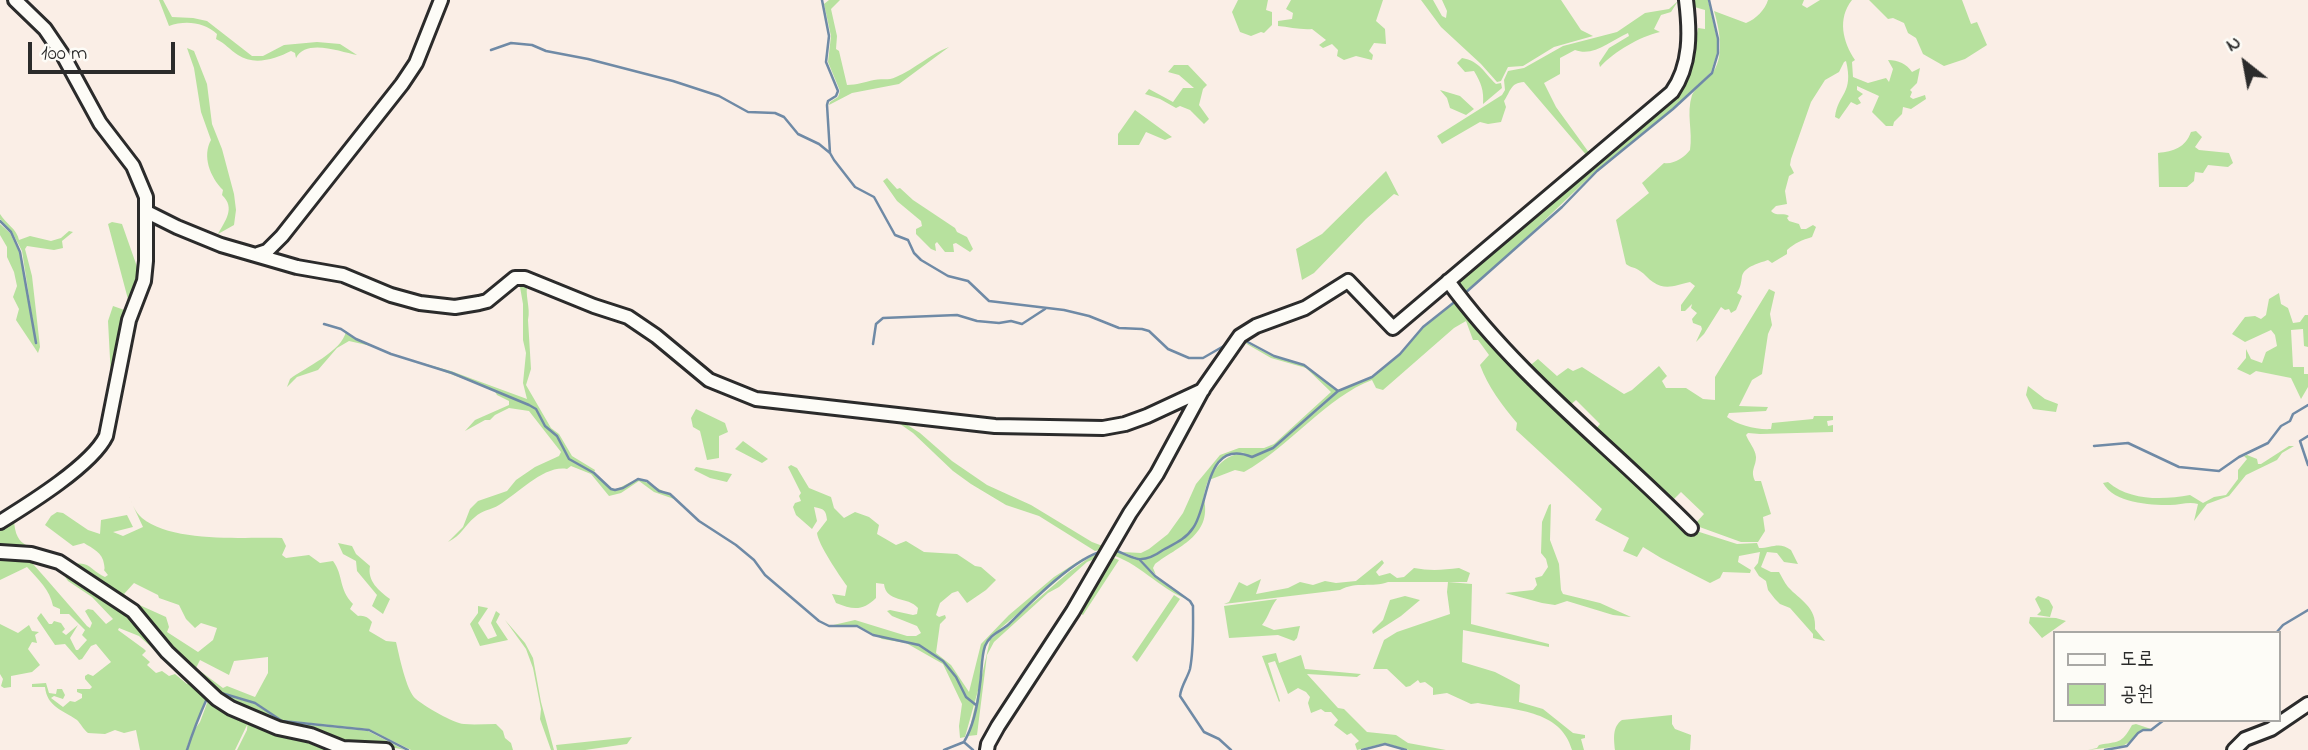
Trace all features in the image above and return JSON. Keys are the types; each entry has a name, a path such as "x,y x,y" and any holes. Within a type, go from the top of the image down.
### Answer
{"street":[{"path":"0,522 101,447 106,436 125,336 144,281 148,212 144,187 134,166 100,123 53,40 15,0"},
{"path":"258,254 267,250 282,236 402,84 416,62 442,0"},
{"path":"987,750 998,726 1157,474 1203,390 1240,336 1306,308 1348,281 1393,328 1672,92 1685,68 1689,41 1686,0"},
{"path":"148,212 203,239 297,267 343,275 404,299 438,306 487,301 515,278 525,278 628,317 656,336 709,380 756,399 995,426 1103,428 1136,420 1203,390"},
{"path":"1448,281 1490,335 1524,371 1579,424 1639,475 1692,528"},
{"path":"0,552 31,554 59,562 133,611 167,652 230,708 278,728 311,735 343,748 386,750"},
{"path":"2234,750 2245,738 2271,729 2308,704"}],"green space":[{"path":"159,0 163,0 172,17 207,21 252,56 263,56 284,45 317,42 340,44 357,55 315,47 301,52 296,58 291,51 271,59 251,60 238,55 216,39 217,34 206,27 188,23 169,26"},
{"path":"829,0 840,0 831,9 837,36 836,49 839,51 847,85 893,78 949,47 899,84 852,93 829,105 838,97 840,91 828,62 831,36 824,4"},
{"path":"1238,0 1268,0 1266,10 1272,12 1272,25 1264,33 1251,36 1240,32 1232,12"},
{"path":"1291,0 1383,0 1376,21 1385,29 1386,44 1374,43 1369,51 1373,55 1372,60 1356,56 1344,60 1337,56 1338,50 1332,44 1323,48 1319,45 1326,40 1312,29 1278,26 1278,21 1292,19 1293,13 1286,9"},
{"path":"1421,0 1433,0 1446,18 1447,11 1442,0 1561,0 1581,30 1593,36 1554,47 1523,66 1508,67 1501,81 1497,82 1441,27"},
{"path":"1690,0 1708,0 1717,39 1717,53 1711,72 1673,109 1597,170 1502,261 1461,295 1452,282 1682,86 1692,60 1698,28 1705,29 1705,10 1691,6"},
{"path":"1768,0 1804,0 1802,5 1807,8 1820,0 1852,0 1844,15 1843,30 1847,46 1855,60 1852,62 1853,77 1868,83 1886,78 1889,82 1893,69 1888,60 1902,63 1912,72 1920,68 1917,83 1910,90 1910,97 1913,99 1925,95 1926,99 1911,109 1903,107 1902,114 1893,126 1886,126 1872,112 1879,96 1857,86 1857,90 1863,94 1858,98 1861,103 1857,105 1851,102 1839,119 1835,117 1848,80 1846,61 1839,72 1825,80 1811,102 1791,159 1790,165 1794,173 1789,176 1785,191 1787,204 1776,206 1771,211 1789,216 1789,221 1799,224 1801,229 1813,225 1816,227 1812,237 1793,245 1787,250 1787,254 1772,263 1768,260 1746,270 1737,293 1742,296 1736,310 1731,313 1729,309 1721,307 1696,342 1702,329 1693,323 1692,319 1697,313 1691,308 1692,304 1685,311 1681,311 1681,305 1695,286 1690,282 1671,286 1658,285 1626,264 1616,220 1649,193 1642,183 1664,163 1678,160 1690,150 1692,95 1711,75 1720,53 1714,11 1746,23 1760,14"},
{"path":"1869,0 1962,0 1971,24 1977,22 1987,45 1965,59 1944,66 1923,54 1916,38 1908,33 1904,23 1893,18 1888,19"},
{"path":"1678,1 1671,12 1661,15 1654,29 1660,32 1628,45 1600,67 1599,63 1609,48 1629,36 1628,33 1595,50 1575,50 1560,58 1560,74 1544,83 1556,107 1590,154 1588,157 1524,82 1513,86 1504,101 1506,107 1501,122 1480,122 1442,144 1437,136 1502,95 1508,71 1524,68 1563,46 1617,32 1645,13 1669,9"},
{"path":"187,48 194,51 207,84 212,124 234,194 234,225 218,234 229,210 222,195 223,190 214,179 207,159 211,140 201,112 194,68"},
{"path":"1462,58 1478,65 1496,84 1501,83 1502,88 1483,104 1482,87 1474,71 1465,72 1457,63"},
{"path":"1174,65 1188,65 1207,85 1203,89 1199,105 1209,119 1204,124 1190,110 1180,106 1176,108 1145,94 1149,89 1173,102 1183,88 1194,88 1179,75 1168,72"},
{"path":"1440,90 1460,96 1474,109 1466,115 1450,108 1447,98"},
{"path":"1135,110 1172,137 1165,140 1146,132 1139,145 1118,145 1118,134"},
{"path":"2196,131 2202,137 2195,147 2199,150 2229,153 2233,163 2228,167 2208,165 2203,173 2195,172 2194,181 2187,187 2159,187 2158,153 2178,148 2186,142 2191,132"},
{"path":"1386,171 1399,196 1394,194 1314,273 1302,280 1296,249 1322,234"},
{"path":"887,178 897,189 900,188 967,237 973,249 970,252 956,243 953,244 954,252 945,252 937,242 936,251 931,249 916,234 916,229 922,226 921,221 897,201 883,181"},
{"path":"0,214 19,240 30,236 51,241 61,238 69,231 73,232 62,241 63,248 54,250 27,246 25,249 32,276 40,347 38,353 16,320 19,309 13,297 17,286 7,257 7,247 0,235 0,224 10,233 19,252 37,348 22,251 12,232 0,219"},
{"path":"108,224 122,224 142,281 129,303"},
{"path":"514,282 528,282 531,369 526,385 551,428 559,434 572,456 595,470 594,473 611,488 618,488 638,479 677,500 654,492 639,481 621,493 609,496 591,474 571,466 541,475 499,505 471,520 448,542 463,527 470,509 478,501 507,491 516,480 559,456 561,452 529,411 509,408 465,431 475,420 509,405 509,401 497,395 494,390 415,361 527,399 523,383 526,353 523,340 523,304 520,287"},
{"path":"1769,289 1775,292 1770,314 1772,325 1768,334 1762,374 1752,380 1739,406 1768,407 1766,411 1729,413 1727,417 1742,425 1771,429 1772,423 1813,419 1814,416 1833,416 1833,420 1827,421 1828,426 1833,425 1833,432 1746,435 1756,457 1753,471 1755,481 1761,481 1771,514 1763,517 1765,531 1758,542 1741,542 1694,525 1704,514 1681,492 1672,501 1594,431 1600,424 1576,400 1568,407 1527,368 1538,359 1557,376 1568,368 1573,371 1582,367 1624,394 1659,366 1667,376 1662,381 1666,388 1686,388 1703,399 1715,400 1715,377"},
{"path":"2279,293 2281,304 2288,308 2293,323 2300,322 2308,315 2308,347 2304,346 2303,329 2291,330 2293,367 2304,367 2304,374 2308,374 2308,387 2301,399 2291,378 2256,371 2250,375 2237,369 2246,358 2246,349 2251,359 2262,363 2266,352 2277,346 2271,330 2245,342 2232,334 2245,317 2255,316 2261,319 2266,315 2269,299"},
{"path":"1459,299 1690,529 1737,544 1757,543 1759,548 1779,545 1791,550 1798,564 1784,562 1777,553 1767,552 1761,567 1771,572 1779,572 1788,587 1811,609 1815,629 1825,641 1813,638 1813,634 1790,608 1780,604 1768,590 1766,581 1754,568 1760,552 1739,556 1738,562 1751,570 1750,573 1723,572 1720,578 1710,583 1643,547 1637,557 1623,551 1629,538 1595,520 1602,509 1516,430 1517,423 1496,396 1480,365 1489,355 1478,340 1473,340 1466,321 1454,328 1383,390 1376,388 1372,380 1356,388 1324,410 1260,462 1244,472 1235,470 1209,480 1223,461 1233,455 1245,453 1236,453 1220,461 1210,476 1207,485 1203,503 1204,499 1205,512 1198,531 1182,546 1155,564 1153,568 1156,575 1140,559 1147,558 1138,558 1122,552 1141,553 1168,534 1183,513 1196,484 1220,455 1239,448 1264,448 1274,444 1331,392 1306,368 1271,358 1245,343 1240,343 1241,340 1274,357 1304,365 1337,391 1313,415 1338,392 1373,377 1400,355 1423,328"},
{"path":"113,306 130,312 107,423 101,439 111,378 108,321"},
{"path":"346,331 350,336 371,346 349,341 337,348 318,370 297,377 287,387 290,379 331,352"},
{"path":"2028,386 2045,399 2058,404 2056,412 2033,409 2026,395"},
{"path":"696,409 725,423 728,432 719,436 719,458 707,460 700,431 693,427 691,418"},
{"path":"890,417 895,417 920,433 952,461 987,485 1031,505 1092,542 1108,548 1095,551 1039,516 1006,505 971,484 953,471 913,433"},
{"path":"743,441 768,459 762,463 735,449"},
{"path":"2289,446 2294,446 2282,453 2277,460 2246,475 2229,496 2207,504 2194,521 2198,504 2162,505 2133,502 2115,495 2103,483 2108,482 2136,496 2169,498 2190,495 2203,503 2226,495 2238,479 2238,470 2247,459 2244,456 2257,459 2258,464 2261,464"},
{"path":"791,465 797,468 809,488 831,497 834,508 844,518 855,512 869,517 879,525 877,534 896,545 906,541 924,552 957,554 981,567 996,580 967,603 958,591 952,593 940,603 936,615 945,615 946,618 940,624 936,653 951,665 969,692 981,644 1009,615 1054,577 1085,557 989,638 982,655 979,687 965,737 960,738 962,704 943,664 906,643 882,639 857,625 829,626 855,620 907,636 921,633 917,626 892,616 887,611 913,615 917,614 918,608 893,597 884,584 876,583 876,598 862,607 853,608 836,603 832,594 845,596 847,586 818,538 817,533 827,520 826,514 822,509 814,507 817,521 812,529 796,515 793,507 801,501 801,493 788,467"},
{"path":"696,467 732,474 727,482 710,478 694,470"},
{"path":"128,495 142,518 171,532 209,537 282,538 286,546 282,555 286,558 309,555 320,563 333,561 345,593 353,604 350,609 372,622 369,631 386,641 396,642 412,695 425,706 459,723 496,724 511,743 513,750 411,750 369,729 282,720 256,703 218,691 214,693 157,636 62,561 0,549 0,527 14,519 15,529 22,542 33,548 59,554 76,564 84,564 105,577 108,575 99,554 84,543 73,546 45,525 51,516 57,512 63,513 88,530 100,534 101,520 127,515 133,527 113,532 123,536 143,527","holes":["134,583 159,598 179,605 186,619 195,628 201,623 217,628 213,640 198,652 167,632 169,627 166,617 135,603 124,594","268,657 268,673 255,697 227,686 223,688 196,668 200,660 229,675 234,661"]},
{"path":"1551,504 1550,540 1559,564 1563,594 1600,603 1631,617 1613,615 1567,601 1555,605 1505,593 1533,590 1537,585 1535,578 1542,576 1548,567 1541,553 1542,522"},
{"path":"338,543 352,546 356,554 370,566 372,581 390,599 383,614 372,606 377,595 357,571 356,561 343,554"},
{"path":"1111,550 1138,559 1155,577 1187,599 1129,563 1108,554"},
{"path":"1102,552 1104,555 1087,562 994,642 987,655 977,735 968,736 990,640 1069,572"},
{"path":"0,554 44,558 116,603 209,694 186,750 140,750 136,730 124,733 115,730 105,734 88,733 77,720 52,704 45,687 32,687 32,684 46,683 49,693 56,694 57,689 62,689 65,695 63,699 54,696 51,698 63,707 70,701 75,702 82,698 77,689 92,687 85,676 93,676 111,662 96,644 79,660 65,644 55,645 37,618 41,613 49,624 54,621 61,623 65,629 62,632 66,635 78,625 70,638 76,650 87,640 82,635 85,630 69,614 60,614 60,609 53,606 46,590 27,567 0,580","holes":["36,562 59,568 68,581 92,597 113,619 106,624 93,610 88,609 85,611 92,623 90,628 87,626 33,564","119,628 139,636 190,682 187,684 175,674 169,676 162,671 156,673 147,665 150,662 142,655 146,651 118,630"]},
{"path":"1109,556 1119,560 1083,615 1076,611"},
{"path":"1382,560 1384,563 1376,572 1379,576 1390,573 1397,578 1404,577 1414,568 1459,568 1470,573 1467,582 1388,582 1224,604 1229,602 1239,582 1247,586 1261,579 1256,594 1288,588 1300,582 1313,585 1325,581 1356,581"},
{"path":"1448,582 1472,584 1471,624 1549,644 1549,647 1463,630 1462,662 1495,672 1520,685 1519,702 1543,709 1573,733 1585,735 1585,738 1581,739 1584,750 1572,750 1566,736 1557,726 1534,714 1471,704 1447,693 1433,695 1433,688 1425,682 1420,683 1418,680 1406,687 1387,669 1373,669 1384,640 1397,632 1450,614"},
{"path":"1174,595 1180,599 1137,662 1132,657"},
{"path":"1405,596 1420,600 1373,634 1372,631 1383,620 1390,600"},
{"path":"2038,596 2049,600 2053,607 2050,617 2037,615 2041,611 2035,599"},
{"path":"1277,599 1262,625 1274,630 1300,626 1294,641 1278,635 1229,638 1224,606"},
{"path":"478,606 488,608 478,623 488,639 497,636 491,623 496,611 500,614 496,622 508,640 480,646 470,624 478,613"},
{"path":"2030,617 2066,621 2042,638 2029,623"},
{"path":"505,620 525,643 533,658 554,750 551,750 540,719 541,709 533,668 526,649"},
{"path":"0,624 18,633 29,625 32,631 39,632 35,635 37,643 32,642 28,649 40,665 32,672 11,676 11,687 4,688 1,686 3,679 0,674"},
{"path":"1276,653 1279,663 1301,655 1305,669 1361,674 1357,677 1307,674 1338,708 1344,709 1367,732 1396,735 1408,743 1446,750 1409,750 1385,743 1357,750 1355,744 1359,741 1351,733 1347,735 1334,725 1338,720 1331,712 1321,709 1311,713 1308,703 1310,697 1298,688 1288,694 1275,661 1268,663 1279,702 1262,656"},
{"path":"218,693 255,704 282,722 368,731 405,750 386,746 348,746 248,713"},
{"path":"210,695 246,717 248,723 235,750 187,750"},
{"path":"1672,715 1675,729 1691,735 1690,750 1615,750 1615,730 1622,720"},
{"path":"248,718 344,750 237,750 247,730"},
{"path":"2136,724 2151,729 2138,733 2122,746 2088,750 2118,741"},
{"path":"632,737 627,744 585,750 557,750 556,745"}],"waterway":[{"path":"822,0 829,36 826,62 838,91 827,105 830,153 855,187 874,197 895,235 908,240 921,260 948,276 968,281 989,301 1064,310 1119,328 1142,329 1149,331 1168,349 1189,358 1203,358 1229,343"},
{"path":"1464,294 1562,207 1597,171 1673,109 1712,73 1718,53 1718,39 1709,0"},
{"path":"491,50 511,43 532,45 546,51 673,81 719,96 748,112 775,113 784,117 798,134 819,144 830,153"},
{"path":"0,221 11,232 20,252 36,343"},
{"path":"1112,549 1145,559 1183,538 1193,528 1211,476 1225,456 1236,453 1252,457 1273,448 1338,391 1372,377 1400,354 1423,327 1457,300"},
{"path":"873,344 876,324 883,318 957,315 977,321 1011,321 1022,324 1045,309"},
{"path":"324,324 341,329 356,339 391,354 452,373 536,409 545,426 557,436 569,459 594,473 611,489 623,488 638,479 670,494 699,521 754,560 765,575 819,621 829,626 857,626 873,635 919,645 943,661 956,677 966,697 976,705"},
{"path":"1244,340 1274,356 1304,365 1338,391"},
{"path":"2094,446 2128,443 2179,467 2219,471 2239,457 2268,443 2281,426 2290,421 2293,414 2308,405"},
{"path":"2308,436 2300,441 2308,465"},
{"path":"944,750 964,742 970,728 978,699 985,646 990,639 1066,572 1091,555 1103,551"},
{"path":"1139,559 1155,576 1193,606 1190,669 1180,696 1204,732 1219,739 1231,750"},
{"path":"2278,631 2308,610"},
{"path":"218,692 255,703 282,721 369,730 408,750"},
{"path":"187,750 208,696"},
{"path":"2105,750 2127,746 2138,733 2151,730 2161,722"},
{"path":"965,743 973,750"},
{"path":"1362,750 1385,744 1406,750"}]}
